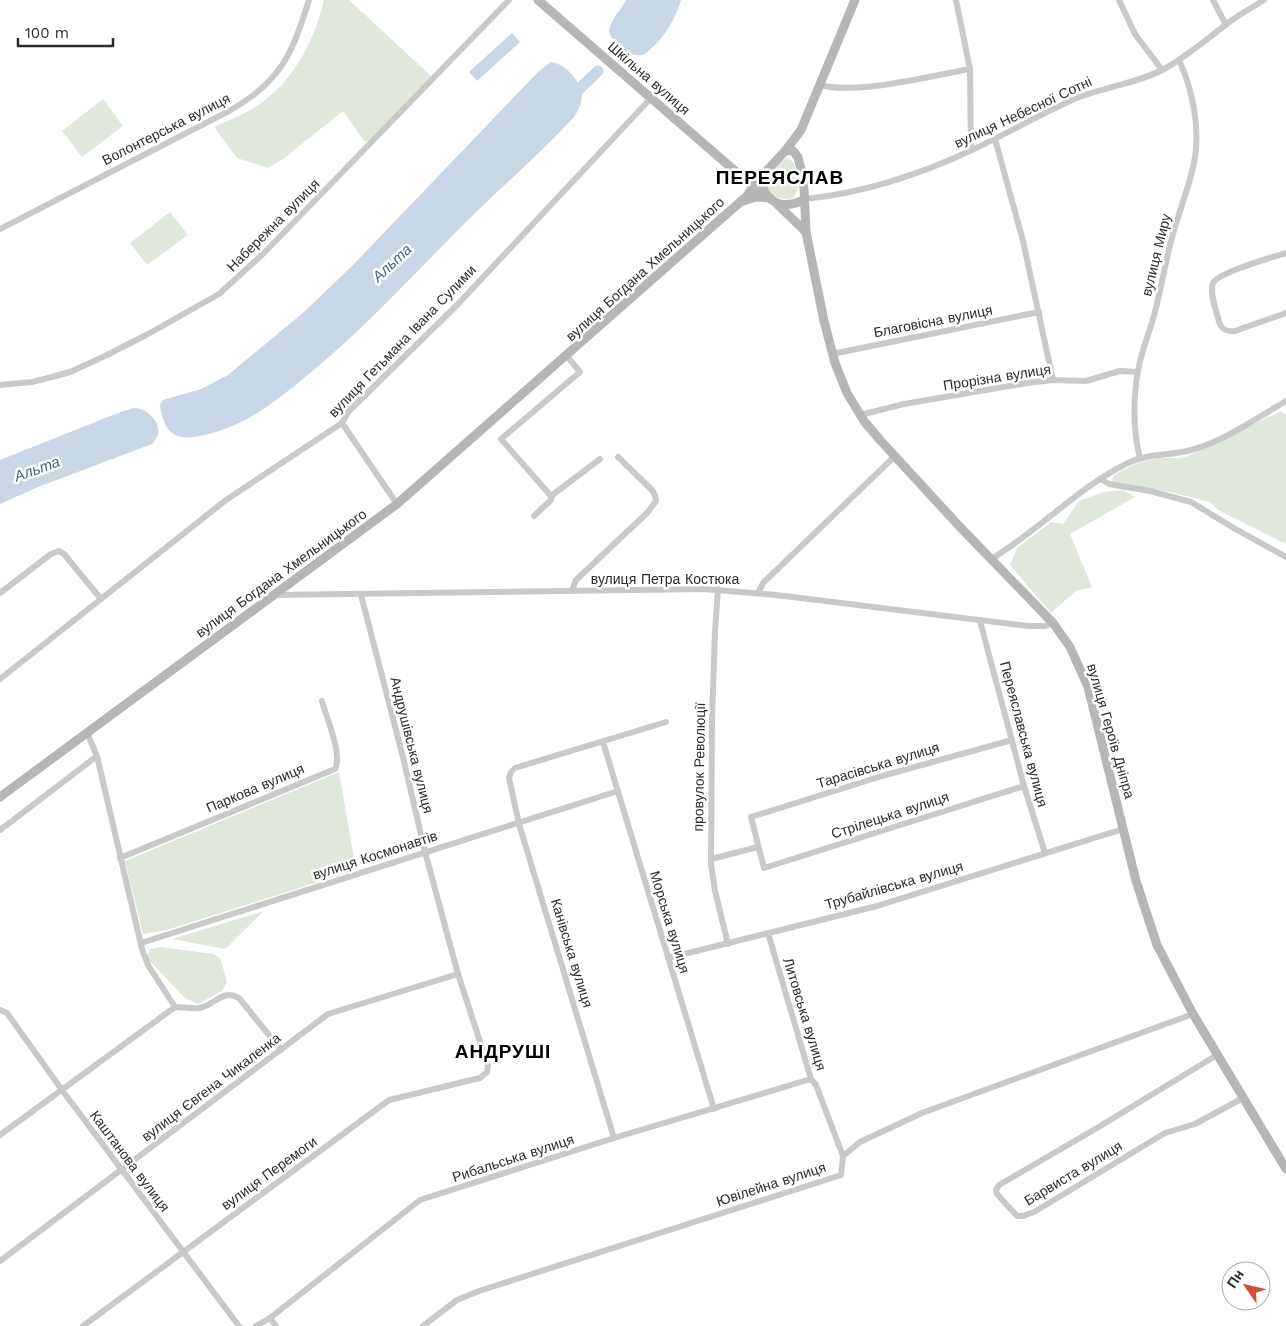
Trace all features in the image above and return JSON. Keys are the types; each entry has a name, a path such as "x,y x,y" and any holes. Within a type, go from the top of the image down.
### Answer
{"main road":[{"name":"Шкільна вулиця","path":"538,0 753,188 773,201"},
{"path":"786,150 798,135 855,0"},
{"path":"798,135 798,158"},
{"path":"786,150 793,151 798,158"},
{"name":"вулиця Богдана Хмельницького","path":"0,798 397,504 741,201 760,177 786,150"},
{"name":"вулиця Героїв Дніпра","path":"798,158 805,199 806,232 818,294 832,354 844,384 860,415 873,433 1053,623 1074,654 1088,687 1136,881 1157,944 1193,1014 1286,1169"},
{"path":"741,177 760,177 762,188 806,232"},
{"name":"вулиця Богдана Хмельницького","path":"741,177 744,189 741,201"},
{"name":"вулиця Богдана Хмельницького","path":"741,201 756,197 787,206 805,199"}],"street":[{"name":"Волонтерська вулиця","path":"0,229 230,111 255,96 272,80 285,61 297,37 309,0"},
{"name":"Набережна вулиця","path":"0,385 41,380 70,372 150,333 224,290 264,254 509,0"},
{"path":"956,0 970,69 971,150"},
{"path":"1119,0 1135,34 1162,70"},
{"path":"1213,0 1226,25"},
{"name":"вулиця Небесної Сотні","path":"805,199 834,195 901,179 971,150 1080,97 1162,70 1264,0"},
{"name":"вулиця Миру","path":"1140,458 1135,420 1138,372 1172,236 1195,158 1194,114 1185,75 1179,60"},
{"path":"820,85 834,88 868,86 970,69"},
{"name":"вулиця Гетьмана Івана Сулими","path":"0,679 226,500 342,423 348,412 457,305 651,98"},
{"path":"995,139 1023,242 1053,380"},
{"path":"1286,253 1219,277 1214,282 1212,290 1220,325 1227,331 1235,331 1286,313"},
{"name":"Благовісна вулиця","path":"832,354 1039,312"},
{"name":"вулиця Богдана Хмельницького","path":"551,496 501,439 580,372 566,356"},
{"name":"Прорізна вулиця","path":"860,415 904,404 1053,380 1086,381 1120,371 1138,372"},
{"path":"991,559 1101,479 1124,465 1140,458 1183,452 1202,447 1286,402"},
{"path":"342,423 397,504"},
{"path":"758,594 763,583 895,456"},
{"path":"572,591 576,580 647,513 656,501 651,489 618,457"},
{"path":"534,516 551,500 551,496 600,459"},
{"path":"1101,479 1109,484 1150,491 1191,502 1286,557"},
{"path":"0,593 51,554 59,551 64,554 101,599"},
{"name":"вулиця Петра Костюка","path":"274,595 718,589 1029,626 1045,626 1053,623"},
{"name":"провулок Революції","path":"718,589 714,631 711,860 714,884 728,944"},
{"name":"Андрушівська вулиця","path":"361,594 403,757 425,852 458,974 488,1066 486,1074"},
{"name":"Переяславська вулиця","path":"980,621 1024,786 1045,853"},
{"name":"Паркова вулиця","path":"120,858 335,768 337,762 336,748 322,702"},
{"path":"603,742 666,722"},
{"path":"87,733 97,756 140,943 148,965 175,1007"},
{"name":"Тарасівська вулиця","path":"758,847 751,817 882,776 1012,740"},
{"name":"Канівська вулиця","path":"603,742 516,768 509,775 509,781 519,824 614,1138"},
{"name":"Морська вулиця","path":"603,742 714,1109"},
{"path":"0,830 97,756"},
{"name":"Стрілецька вулиця","path":"758,847 764,868 1024,786"},
{"name":"вулиця Космонавтів","path":"140,943 618,791"},
{"name":"Трубайлівська вулиця","path":"668,958 877,906 1123,829"},
{"path":"711,860 758,847"},
{"name":"Литовська вулиця","path":"768,933 811,1079 816,1085 843,1156"},
{"name":"вулиця Євгена Чикаленка","path":"0,1261 328,1014 458,974"},
{"path":"0,1135 175,1007 200,1008 226,995 235,996 239,998 281,1050"},
{"name":"Каштанова вулиця","path":"1,1010 7,1013 121,1170 239,1326"},
{"name":"Ювілейна вулиця","path":"423,1326 457,1300 479,1290 841,1175 843,1156 860,1142 922,1113 1193,1014"},
{"name":"Барвиста вулиця","path":"1217,1055 1098,1128 999,1184 996,1190 997,1194 1017,1216 1034,1212 1164,1133 1195,1124 1243,1098"},
{"name":"вулиця Перемоги","path":"83,1326 389,1100 480,1078 486,1074"},
{"name":"Рибальська вулиця","path":"256,1326 270,1318 420,1200 614,1138 811,1079"},
{"path":"270,1318 276,1326"}],"shaded area":[{"path":"324,0 349,0 431,76 369,141 365,142 343,111 283,159 268,168 237,158 214,127 252,109 266,99 289,76 299,62 314,32"},
{"path":"103,99 123,126 82,157 62,131"},
{"path":"788,158 794,163 798,190 793,198 784,199 770,193 767,189 766,179 781,161"},
{"path":"170,212 188,235 147,265 130,243"},
{"path":"1281,411 1286,414 1286,544 1218,510 1210,502 1170,492 1112,482 1113,476 1138,463 1158,458 1188,456"},
{"path":"1124,490 1135,497 1070,534 1092,587 1076,591 1051,613 1010,565 1017,548 1051,522 1063,524 1079,501 1104,492"},
{"path":"339,772 356,870 167,930 143,934 125,861"},
{"path":"264,911 225,949 172,939"},
{"path":"160,947 213,954 220,958 227,982 222,991 198,1004 185,998 146,957 150,949"}],"water":[{"path":"626,0 681,0 675,16 666,31 656,44 643,55 632,54 618,46 609,32 614,19"},
{"path":"512,33 520,42 477,81 469,72"},
{"path":"551,62 566,69 579,84 582,95 574,117 369,320 330,356 261,411 220,431 194,437 179,436 173,434 168,429 160,405 163,400 201,389 228,375 304,312 353,265 538,72"},
{"path":"133,408 146,412 158,426 157,438 152,444 38,487 0,504 0,460"}],"waterway":[{"name":"Альта","path":"571,97 598,71"}],"district":[{"name":"ПЕРЕЯСЛАВ","path":"780,177"},
{"name":"АНДРУШІ","path":"503,1051"}]}
